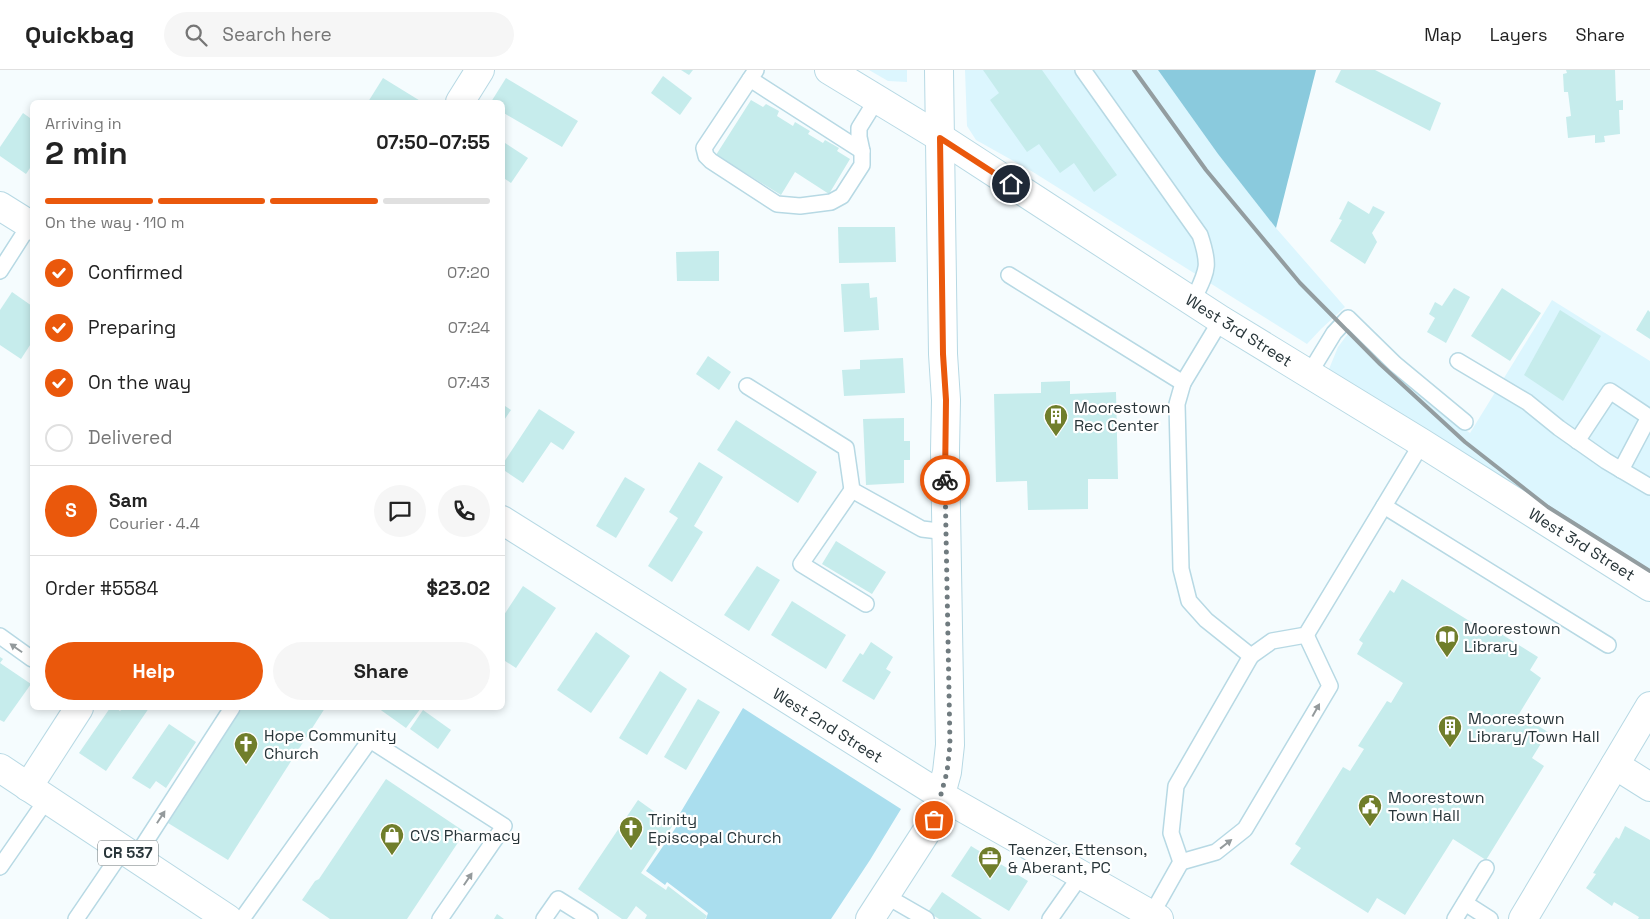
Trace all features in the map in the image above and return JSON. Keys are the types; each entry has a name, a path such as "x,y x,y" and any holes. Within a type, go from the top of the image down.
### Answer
{"street":[{"path":"461,100 480,70"},
{"name":"West 3rd Street","path":"829,70 940,138 1221,320 1422,443 1650,587"},
{"path":"870,919 929,830 942,796 950,745 945,451 946,400 943,354 939,70"},
{"path":"0,206 30,224"},
{"name":"West 2nd Street","path":"505,522 942,796 1153,918"},
{"path":"1523,919 1650,706"},
{"path":"37,793 78,710"},
{"path":"1614,766 1650,787"},
{"name":"CR 537","path":"0,768 225,917"}],"lane":[{"path":"1083,70 1200,235 1207,256 1206,272 1193,301"},
{"path":"862,151 753,75 704,148 706,156 711,161 777,204 800,206 832,202 842,196 862,165 862,151 859,128 877,99"},
{"path":"0,271 30,226"},
{"path":"1009,275 1183,383"},
{"path":"1309,374 1334,332 1348,318 1395,364 1465,422"},
{"path":"1221,320 1183,383 1177,404 1181,569 1189,601 1206,620 1251,656"},
{"path":"1458,361 1527,402 1577,441 1650,487"},
{"path":"747,386 846,448 852,490 802,564 866,604"},
{"path":"1577,441 1610,392 1649,417 1621,470"},
{"path":"1306,636 1422,443"},
{"path":"852,490 922,529 947,532"},
{"path":"1384,506 1608,645"},
{"path":"0,636 30,658"},
{"path":"1182,862 1171,833 1176,786 1251,656 1272,641 1306,636"},
{"path":"1153,918 1182,862 1216,852 1245,829 1330,686 1306,636"},
{"path":"76,919 129,854 231,710"},
{"path":"225,917 370,740 504,826 440,919"},
{"path":"0,867 37,793"},
{"path":"1455,919 1486,868"},
{"path":"1050,919 1080,875"},
{"path":"886,896 926,919"},
{"path":"544,919 558,899 590,919"},
{"path":"1465,903 1490,919"}],"shaded area":[{"path":"869,70 907,70 907,82 888,81"},
{"path":"965,70 1158,70 1218,154 1276,228 1345,307 1307,344 1033,172 976,140 967,126"},
{"path":"1158,70 1316,70 1276,228 1218,154"},
{"path":"1552,300 1650,361 1650,581 1486,469 1329,369 1338,347 1353,327 1460,426 1470,433"},
{"path":"743,708 901,809 831,919 706,919 708,913 667,882 665,885 646,871 679,823 676,820"}],"building":[{"path":"681,70 693,70 689,75"},
{"path":"983,70 1042,70 1117,175 1094,192 1074,163 1060,173 1039,144 1027,152 990,100 999,93"},
{"path":"1341,70 1375,70 1441,103 1430,131 1335,82"},
{"path":"1566,70 1615,70 1616,101 1623,100 1623,110 1619,110 1620,134 1604,136 1605,142 1595,143 1595,135 1568,138 1566,117 1571,116 1568,92 1564,92 1563,74 1567,73"},
{"path":"663,76 692,98 680,115 651,93"},
{"path":"383,78 419,100 369,100"},
{"path":"506,78 578,121 562,147 505,114 505,100 492,100"},
{"path":"751,100 763,107 766,104 779,111 777,116 793,126 795,122 810,131 808,134 823,143 825,140 839,148 837,151 850,159 829,194 795,172 781,195 716,155"},
{"path":"23,113 30,118 30,168 26,174 0,156 0,147"},
{"path":"505,143 528,158 511,183 505,179"},
{"path":"1348,201 1369,214 1373,206 1385,212 1372,233 1377,242 1365,264 1330,241 1342,220 1339,219"},
{"path":"838,227 895,227 896,262 839,263"},
{"path":"719,251 719,281 677,281 676,252"},
{"path":"869,283 870,298 877,297 879,330 844,332 841,284"},
{"path":"1454,288 1470,297 1446,343 1427,332 1435,318 1429,314 1435,302 1442,306"},
{"path":"1502,288 1541,313 1510,361 1471,336"},
{"path":"12,292 30,305 30,345 21,359 0,345 0,310"},
{"path":"1560,310 1601,336 1563,401 1524,375"},
{"path":"1648,310 1650,312 1650,339 1636,330"},
{"path":"708,356 731,372 719,390 696,374"},
{"path":"903,358 905,393 844,396 842,370 860,369 860,360"},
{"name":"Moorestown Rec Center","path":"1070,381 1070,394 1116,392 1118,479 1088,479 1088,509 1028,510 1027,481 996,482 994,394 1041,393 1041,382"},
{"path":"505,406 511,410 505,419"},
{"path":"539,409 575,432 563,450 551,442 523,483 505,471 505,460"},
{"path":"904,418 904,441 910,441 910,460 904,460 904,483 866,485 863,419"},
{"path":"736,420 817,472 798,503 717,450"},
{"path":"699,462 723,477 694,526 703,532 672,582 648,566 678,518 669,512"},
{"path":"625,477 645,489 616,538 596,526"},
{"path":"836,541 886,572 872,594 822,564"},
{"path":"757,566 780,580 749,631 724,615"},
{"name":"Moorestown Library/Town Hall","path":"1402,579 1487,632 1490,627 1538,657 1530,670 1541,678 1519,714 1548,732 1532,758 1544,766 1486,860 1453,839 1405,915 1377,898 1368,913 1290,864 1301,848 1295,844 1343,767 1350,771 1364,749 1358,746 1387,701 1391,703 1403,683 1357,654 1363,643 1359,640 1390,590 1394,593"},
{"path":"523,586 556,608 516,668 505,661 505,613"},
{"path":"792,601 846,635 826,669 771,635"},
{"path":"596,632 630,656 591,713 557,690"},
{"path":"871,642 893,657 886,669 891,672 874,700 842,681 860,653 863,655"},
{"path":"0,663 30,683 30,685 4,722 0,720"},
{"path":"660,671 687,689 647,755 619,738"},
{"path":"698,699 720,712 686,770 664,757"},
{"path":"109,710 148,710 106,771 79,753"},
{"name":"Hope Community Church","path":"241,710 324,710 228,860 168,823"},
{"path":"381,710 420,710 406,728"},
{"path":"423,710 451,730 438,749 410,729"},
{"path":"169,724 196,742 166,788 156,781 150,789 132,778"},
{"name":"CVS Pharmacy","path":"386,779 465,832 407,919 330,919 302,900 315,881 319,879"},
{"name":"Trinity Episcopal Church","path":"638,800 673,825 641,873 666,890 668,886 707,916 705,919 645,919 647,915 636,906 627,919 622,919 578,889"},
{"path":"1625,826 1650,840 1650,919 1638,919 1639,917 1614,902 1612,906 1586,888 1596,874 1593,873 1616,837 1619,839"},
{"name":"Taenzer, Ettenson, & Aberant, PC","path":"971,846 1028,881 1009,911 951,876"},
{"path":"942,892 982,919 939,919 928,912"},
{"path":"497,914 504,919 494,919"}],"railway":[{"path":"1134,70 1206,170 1300,283 1380,364 1465,442 1548,507 1650,571"}],"way so far":[{"path":"934,820 942,796 950,745 945,480"}],"place":[{"name":"Moorestown Rec Center","path":"1056,437"},
{"name":"Moorestown Library","path":"1447,658"},
{"name":"Moorestown Library/Town Hall","path":"1450,748"},
{"name":"Hope Community Church","path":"246,765"},
{"name":"Moorestown Town Hall","path":"1370,827"},
{"name":"Trinity Episcopal Church","path":"631,849"},
{"name":"CVS Pharmacy","path":"392,856"},
{"name":"Taenzer, Ettenson, & Aberant, PC","path":"990,879"}],"route":[{"path":"945,480 946,400 943,354 940,138 1011,184"}]}
